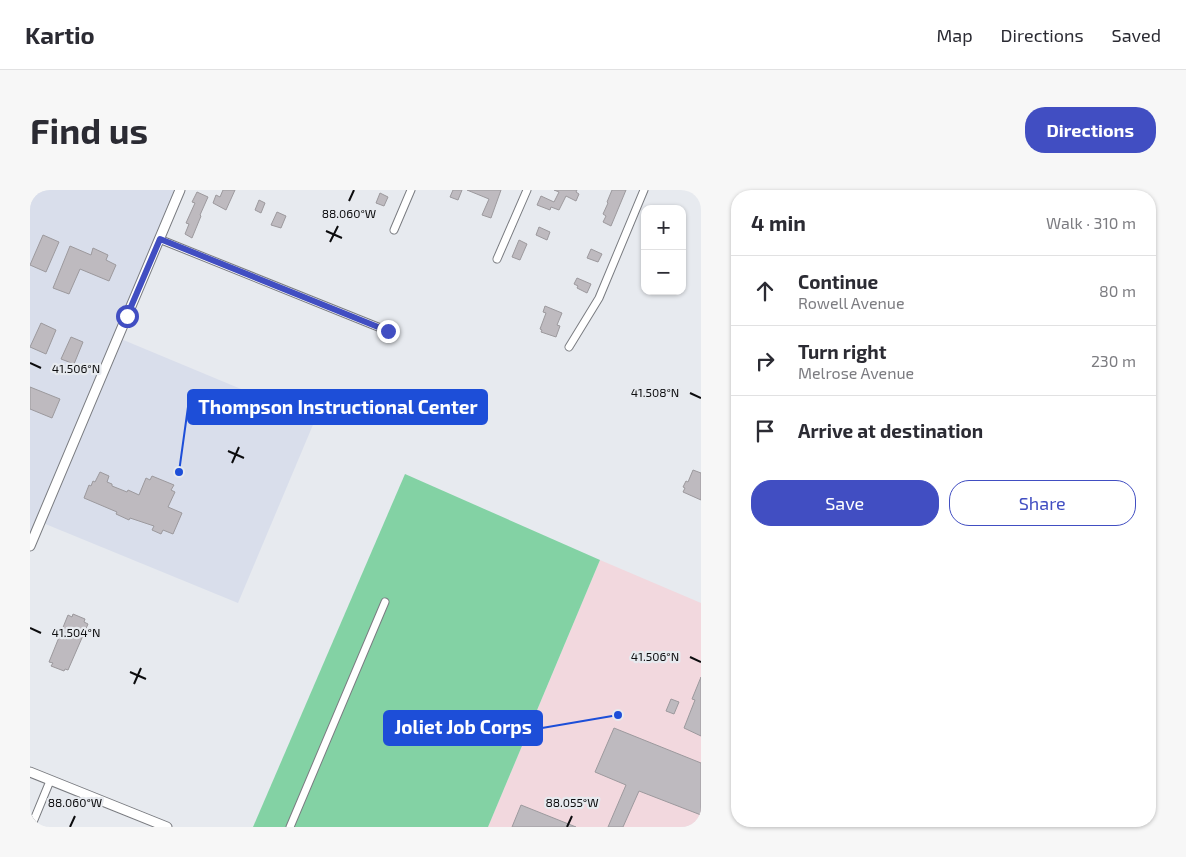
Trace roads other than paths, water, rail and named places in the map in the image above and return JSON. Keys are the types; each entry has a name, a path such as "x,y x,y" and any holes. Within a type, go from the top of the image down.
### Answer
{"street":[{"path":"30,546 180,190"},
{"path":"394,230 411,190"},
{"path":"498,259 527,190"},
{"path":"569,347 599,298 644,190"},
{"path":"160,239 388,331"},
{"path":"290,827 385,602"},
{"path":"30,772 150,824 167,827"},
{"path":"31,827 50,781"}],"place":[{"name":"Thompson Instructional Center","path":"179,472"},
{"name":"Joliet Job Corps","path":"618,715"}]}
